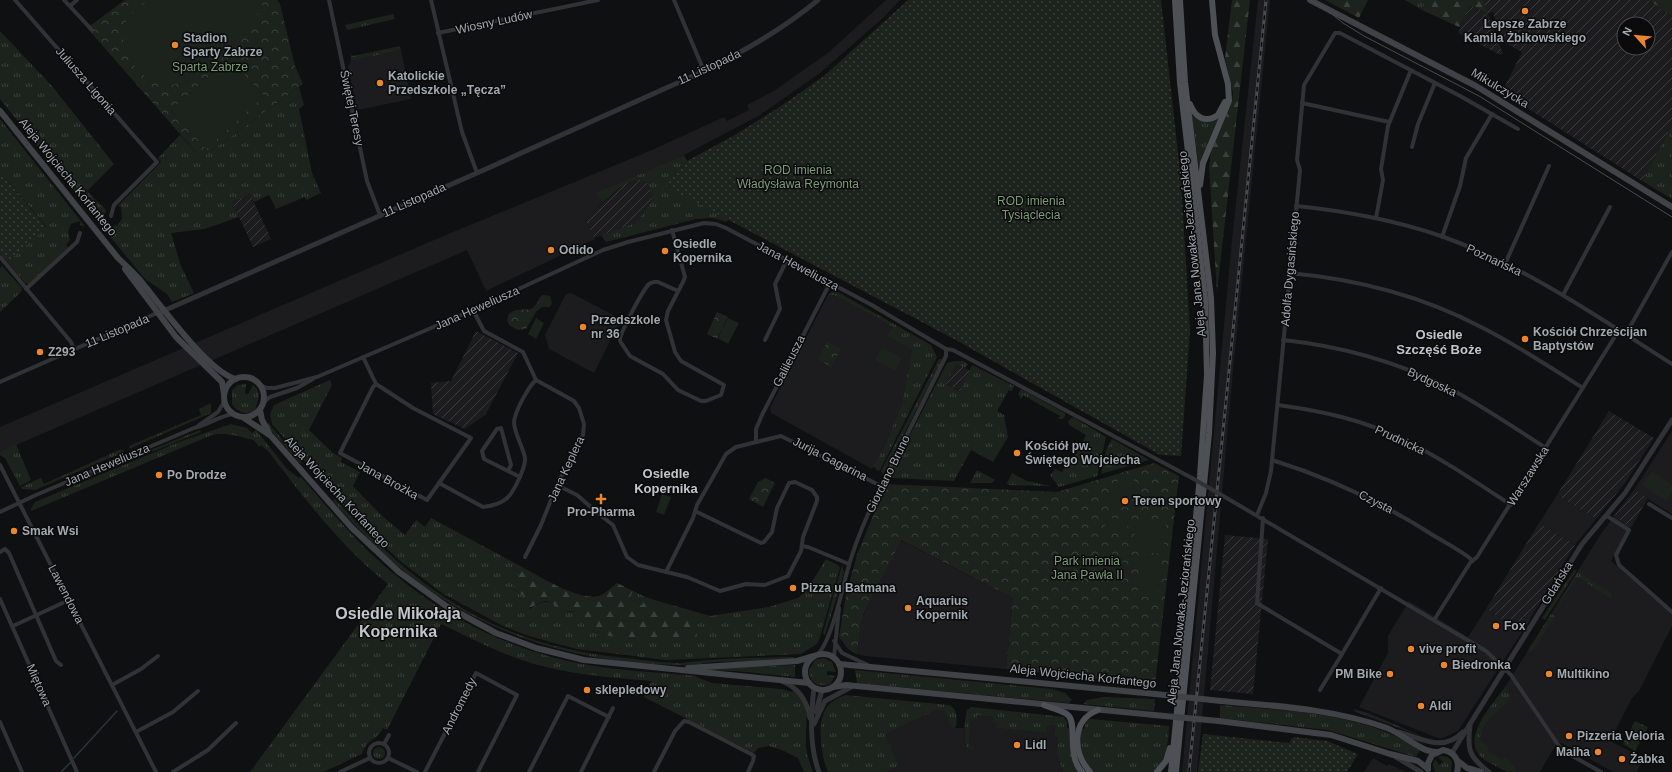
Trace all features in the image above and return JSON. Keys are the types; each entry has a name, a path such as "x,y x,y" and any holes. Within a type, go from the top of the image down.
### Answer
{"main road":[{"name":"Aleja Jana Nowaka-Jeziorańskiego","path":"1171,772 1201,461 1207,375 1205,298 1180,83 1175,0"},
{"name":"Aleja Jana Nowaka-Jeziorańskiego","path":"1176,772 1213,379 1211,298 1185,82 1180,0"},
{"path":"1185,82 1194,112 1200,118 1206,120 1218,115 1223,108 1226,90 1211,28 1208,0"},
{"path":"1200,201 1203,163 1229,100 1229,90 1215,34 1212,0"},
{"name":"Mikulczycka","path":"1310,0 1471,83 1672,207"},
{"name":"Aleja Wojciecha Korfantego","path":"0,111 118,258 138,278 184,346 222,382 224,394"},
{"name":"Aleja Wojciecha Korfantego","path":"160,312 204,356 225,374 236,379"},
{"path":"248,378 260,385 263,391 264,402 260,410 252,416 244,418 233,414 227,408 224,402 224,394 228,385 236,379 248,378"},
{"name":"Aleja Wojciecha Korfantego","path":"260,410 262,420 271,436 339,514 377,553 410,582 459,614 510,639 558,654 602,662 774,679 811,685"},
{"name":"Aleja Wojciecha Korfantego","path":"244,418 271,436"},
{"path":"833,687 837,683 841,674 839,664 834,657 824,654 816,655 806,666 806,678 811,685 822,690 833,687 853,686 1154,715 1331,734 1390,754 1418,761 1428,770"},
{"name":"Aleja Wojciecha Korfantego","path":"673,669 797,661 816,655"},
{"name":"Aleja Wojciecha Korfantego","path":"839,664 1155,694 1334,714 1367,721 1398,732 1427,751 1436,752 1443,750 1452,753"},
{"path":"1044,705 1064,712 1070,717 1074,761 1082,772"},
{"path":"1090,772 1081,758 1078,746 1079,727 1085,717 1098,710"},
{"path":"1157,772 1166,761 1175,725"},
{"path":"1428,770 1429,759 1436,752"},
{"path":"1452,753 1458,761 1467,768 1481,772"},
{"path":"1457,772 1458,761"}],"street":[{"name":"Juliusza Ligonia","path":"15,0 157,162 114,205 111,216"},
{"path":"64,0 92,30"},
{"path":"70,6 77,0"},
{"name":"Świętej Teresy","path":"330,0 367,181 380,215"},
{"path":"431,0 462,132 477,173"},
{"name":"Wiosny Ludów","path":"438,33 598,0"},
{"path":"674,0 704,71"},
{"name":"11 Listopada","path":"0,382 477,173 704,71 736,56 772,35 818,0"},
{"name":"Adolfa Dygasińskiego","path":"1257,515 1266,493 1272,460 1278,405 1289,273 1300,170 1297,160 1302,90 1306,79 1337,32 1411,70"},
{"path":"1376,218 1382,180 1381,169 1384,144 1389,122 1411,70 1518,129"},
{"path":"1412,147 1418,124 1435,83"},
{"path":"1302,103 1389,122"},
{"path":"1442,237 1460,186 1466,158 1492,114"},
{"path":"1505,264 1549,166"},
{"name":"Poznańska","path":"1296,206 1376,218 1442,237 1505,264 1563,295 1672,364"},
{"path":"1563,295 1610,207"},
{"name":"Jana Heweliusza","path":"260,385 270,389 317,377 473,310 603,250 697,224 716,224 830,283 946,349 953,350 1020,385 1192,478 1263,518 1486,651 1505,668 1559,746 1567,753 1601,772"},
{"path":"672,230 685,273 684,277 666,320 672,345 681,362 722,383 724,388 721,395 706,401 701,401 678,390 666,376 630,356 621,346 619,338 630,314 648,285 658,282 678,291"},
{"path":"26,289 77,242 80,233"},
{"path":"1626,334 1672,252"},
{"path":"0,257 71,342 74,349"},
{"path":"765,340 780,309 775,284 787,260"},
{"path":"1289,273 1361,284 1408,296 1437,307 1498,336 1583,388"},
{"name":"Galileusza","path":"756,441 756,429 762,415 830,283"},
{"path":"439,483 483,507 506,500 520,477 525,460 514,421 530,387 536,380 522,352 484,330 473,310"},
{"name":"Warszawska","path":"1434,620 1472,560 1477,557 1511,505 1619,330"},
{"name":"Bydgoska","path":"1283,340 1348,350 1418,374 1465,398 1546,448"},
{"name":"Giordano Bruno","path":"816,655 825,645 839,604 849,564 863,525 946,356 946,349"},
{"path":"363,357 376,384"},
{"name":"Jana Heweliusza","path":"264,402 270,397 305,385 317,377"},
{"name":"Jana Keplera","path":"525,557 541,525 557,486 583,435 584,424 579,408 574,401 536,380"},
{"name":"Jana Brożka","path":"376,384 412,408 471,438 430,498 427,500 340,453 372,387 376,384"},
{"name":"Jana Heweliusza","path":"194,428 218,412 224,402"},
{"name":"Prudnicka","path":"1278,405 1342,417 1387,432 1430,454 1511,505"},
{"name":"Jana Heweliusza","path":"0,512 194,428 205,425 221,417 233,414"},
{"name":"Gdańska","path":"1452,753 1582,544 1629,488 1672,420"},
{"path":"508,471 511,465 501,428 497,429 493,434 482,451 482,455 484,459 508,471 520,477"},
{"name":"Jurija Gagarina","path":"666,572 712,477 726,454 736,447 775,436 787,438 881,486"},
{"name":"Czysta","path":"1272,460 1307,472 1370,499 1418,525 1472,560"},
{"name":"Lawendowa","path":"0,465 156,772"},
{"path":"557,486 577,495 600,516 613,525 627,557 632,562 644,567 687,577 720,591 746,584 761,586 788,576 802,546 805,533 816,506 817,497 812,490 795,482 789,483 776,508 772,532 764,542 757,542 695,511"},
{"path":"1649,504 1672,518"},
{"path":"1607,516 1629,530 1616,555 1619,566 1672,612"},
{"path":"1263,518 1257,603 1342,654"},
{"path":"802,546 808,547 849,564"},
{"path":"0,552 5,549 9,553 56,661 61,664"},
{"path":"1320,690 1381,588"},
{"name":"Miętowa","path":"0,599 77,772"},
{"path":"13,626 69,600"},
{"name":"Giordano Bruno","path":"834,657 834,641 839,604"},
{"path":"834,641 842,653 872,667"},
{"path":"112,685 141,669 158,656"},
{"name":"Andromedy","path":"425,772 476,673 517,695 478,772"},
{"path":"774,679 794,687 802,695 807,703 812,729"},
{"path":"811,685 814,756 819,772"},
{"path":"812,729 820,709 825,702 853,686"},
{"path":"812,729 819,696 822,690"},
{"path":"136,732 173,712 198,691"},
{"path":"529,772 568,696 609,717"},
{"path":"581,772 613,708"},
{"path":"0,722 22,772"},
{"path":"654,772 675,731 681,723 687,722 752,754 754,756 754,761 748,772"},
{"path":"174,772 208,750 236,723"},
{"path":"1398,732 1441,744 1454,739 1470,724"},
{"path":"1470,724 1470,753 1474,759 1489,772"},
{"path":"384,744 389,735"},
{"path":"370,758 372,746 378,743 384,744 388,748 388,758"},
{"path":"1390,754 1420,772"},
{"path":"370,758 379,763 388,758"},
{"path":"342,772 370,758"},
{"path":"388,758 417,772"}],"shaded area":[{"path":"886,0 900,0 884,17 820,73 760,115 684,155 597,193 603,202 585,220 595,239 486,291 467,250 0,452 0,427 434,240 652,150 724,117 727,121 749,110 747,105 774,91 829,52"},
{"path":"1258,0 1270,0 1232,381 1197,772 1182,772 1232,240"},
{"path":"1483,0 1649,0 1672,16 1672,125 1642,181 1502,92 1522,52 1502,41 1493,12 1488,14 1503,54 1500,55 1458,33 1461,28 1459,27 1470,5 1487,14"},
{"name":"Katolickie Przedszkole „Tęcza”","path":"401,50 411,99 357,110 348,67 351,61"},
{"path":"638,179 647,181 653,199 636,223 594,238 585,219 627,182"},
{"path":"250,194 271,239 253,247 232,202"},
{"name":"Przedszkole nr 36","path":"571,293 621,319 594,373 549,349 545,335 566,294"},
{"path":"828,295 834,295 893,327 889,336 912,350 902,403 883,450 872,469 771,413 770,408"},
{"path":"476,331 518,353 486,414 465,429 433,414 431,383 451,381"},
{"path":"956,364 971,371 961,392 946,384"},
{"path":"1609,411 1654,438 1625,483 1596,519 1557,495"},
{"path":"1672,431 1672,514 1634,490"},
{"path":"1634,490 1648,498 1631,528 1614,516"},
{"path":"1557,495 1596,519 1575,545 1539,523"},
{"path":"1614,516 1629,526 1611,561 1672,614 1672,626 1639,691 1632,698 1610,741 1643,758 1637,772 1613,772 1558,741 1540,772 1507,772 1479,756 1475,746 1475,735 1601,534"},
{"path":"1539,523 1575,545 1522,632 1486,609"},
{"path":"1225,535 1268,539 1253,694 1210,690"},
{"path":"900,540 1013,598 1006,669 857,654 862,618"},
{"path":"1409,601 1468,637 1486,609 1522,632 1458,731 1443,738 1438,738 1359,707 1388,653 1388,636"},
{"path":"936,710 945,711 955,728 964,728 965,745 973,746 969,745 971,719 977,715 993,717 997,722 997,728 1045,733 1046,725 1055,725 1054,736 1058,736 1057,755 1063,772 886,772 899,766 886,736 888,733"},
{"path":"1373,758 1387,766 1389,764 1406,772 1364,772"}],"green space":[{"name":"Sparta Zabrze","path":"125,0 277,0 280,4 295,66 303,84 201,158 87,28"},
{"name":"Stadion Sparty Zabrze","path":"148,0 263,0 262,6 252,21 200,70 181,83 169,85 146,77 129,59 125,48 123,36 125,24 132,14"},
{"name":"ROD imienia Tysiąclecia","path":"908,0 1161,0 1181,180 1190,331 1181,456 1160,455 954,339 666,187 676,171 687,161 733,136 781,106 824,76"},
{"path":"1232,0 1250,0 1217,292 1209,167 1211,151 1232,102 1233,93 1225,58"},
{"path":"1325,0 1368,0 1359,18"},
{"path":"1405,0 1426,0 1422,10"},
{"path":"1426,0 1483,0 1488,14 1470,5 1459,27 1422,10"},
{"path":"1649,0 1672,0 1672,16"},
{"path":"393,14 395,19 347,30 345,25"},
{"path":"0,31 52,86 114,164 87,191 106,210 104,216 100,217 104,224 109,226 109,229 106,231 0,99"},
{"path":"400,46 401,50 351,61 351,55 353,56"},
{"path":"229,58 264,96 206,149 171,110"},
{"path":"299,87 304,105 299,109 312,173 321,193 306,200 305,197 276,209 269,195 254,202 250,194 232,202 239,217 204,229 171,233 181,266 194,293 172,302 167,294 145,279 107,233 111,230 111,227 117,225 122,219 121,207 118,206 161,162 158,158 180,135 201,158"},
{"path":"1192,116 1199,120 1206,121 1213,121 1220,117 1199,168"},
{"path":"0,119 84,225 84,227 80,225 80,221 71,224 68,232 70,240 66,245 68,247 34,281 28,284 25,283 7,262 47,227 0,172"},
{"path":"1672,125 1672,199 1642,181"},
{"path":"684,155 687,161 676,171 667,187 728,219 727,222 713,218 696,219 606,242 601,235 636,223 653,199 647,182 641,180 629,182 603,202 596,193"},
{"path":"0,172 47,228 7,262 0,254"},
{"path":"2,266 22,288 21,292 0,312 0,268"},
{"path":"836,291 931,345 937,357 880,470 878,471 873,466 883,450 902,403 912,350 888,336 893,327 834,295 828,295 831,292"},
{"path":"543,295 550,296 552,304 549,307 542,307 536,312 526,329 518,330 509,325 507,320 509,314 518,310 530,309 537,304 540,297"},
{"path":"717,312 728,317 717,339 707,334"},
{"path":"536,318 544,323 536,339 528,334"},
{"path":"728,318 739,323 728,344 718,338"},
{"path":"827,342 841,349 831,367 818,359"},
{"path":"882,347 902,358 895,371 875,360"},
{"path":"939,359 942,359 941,362 883,475 881,471"},
{"path":"963,361 968,364 965,368 956,364 946,384 960,392 972,365 1014,386 1012,391 1009,390 997,411 1004,415 1008,437 993,462 971,450 954,481 892,478 889,476 947,363"},
{"path":"330,380 332,385 309,430 333,453 342,458 341,462 360,472 353,486 380,514 405,535 416,520 425,527 431,518 524,568 514,581 513,589 524,596 530,609 541,603 550,602 565,611 580,613 584,621 585,629 609,636 664,613 657,610 658,601 710,616 769,607 798,598 807,590 826,559 838,565 840,568 817,644 801,654 666,660 577,649 529,636 503,626 442,593 400,561 354,517 272,424 270,414 274,405"},
{"path":"246,384 245,394 248,394 253,385 259,394 255,411 248,413 240,411 232,404 232,390 238,385"},
{"path":"1021,389 1065,413 1065,416 1063,419 1058,419 1060,416 1023,395 1021,399 1018,394"},
{"path":"211,403 211,413 129,449 129,446 201,415 199,409"},
{"path":"1073,417 1106,437 1097,476 1059,487 1050,475 1055,469 1062,472 1069,459 1074,458 1086,435 1069,425 1068,421"},
{"path":"268,423 302,462 300,463 266,425"},
{"path":"231,424 247,428 252,433 256,430 288,470 299,478 301,477 357,540 389,570 439,607 493,636 551,657 582,664 624,670 696,676 712,683 781,689 792,692 794,690 800,697 805,710 807,722 806,748 813,772 804,772 798,758 784,751 769,746 758,748 754,753 644,697 651,681 584,674 535,664 480,643 441,624 387,730 383,728 381,732 367,745 362,754 323,772 250,772 388,584 371,570 339,538 269,452 261,445 259,447 254,440 233,435 212,435 31,511 35,502 179,442"},
{"path":"200,430 201,432 85,479 84,477"},
{"path":"1112,439 1149,460 1101,474 1106,450"},
{"path":"16,444 31,480 20,486 5,458 0,455 0,452"},
{"path":"121,449 124,452 35,490 22,489 21,487 41,478 44,484"},
{"name":"Park imienia Jana Pawła II","path":"1154,463 1179,476 1155,684 1006,669 1013,598 901,540 862,617 857,654 848,649 839,637 846,595 857,555 886,484 1057,492"},
{"path":"977,470 995,480 992,483 970,483"},
{"path":"1652,471 1672,485 1672,491 1666,501 1642,485"},
{"path":"1012,473 1027,481 1052,486 1008,485 1007,483"},
{"path":"1120,477 1134,480 1131,508 1108,505 1110,493"},
{"path":"766,478 775,483 763,507 749,499 758,482"},
{"path":"662,494 671,497 664,515 656,512"},
{"path":"335,499 366,532 398,562 431,587 464,609 500,627 539,641 580,652 681,663 718,659 794,657 795,659 713,662 692,665 640,663 602,658 564,650 528,640 493,626 459,609 426,588 378,549 333,501"},
{"path":"1106,517 1128,520 1127,532 1105,529"},
{"path":"1136,519 1166,523 1163,554 1133,551"},
{"path":"1104,557 1123,559 1121,577 1103,575"},
{"path":"1141,560 1161,562 1157,598 1137,596"},
{"path":"842,565 844,573 825,635 823,633"},
{"path":"524,568 560,587 581,595 591,597 599,596 617,583 633,591 629,599 642,605 646,597 658,601 657,609 659,612 692,611 697,636 687,640 609,636 585,629 582,615 577,612 561,610 548,601 521,610 520,603 524,596 513,589 514,581"},
{"path":"1574,570 1577,570 1545,620 1542,618"},
{"path":"1578,572 1611,593 1612,599 1577,577 1560,603 1559,602"},
{"path":"633,591 646,597 642,605 629,599"},
{"path":"1551,614 1555,616 1532,652 1528,650"},
{"path":"824,658 832,662 836,672 827,671 827,675 835,676 830,684 819,685 811,678 809,670 815,660"},
{"path":"795,665 795,677 736,671 698,670 698,668"},
{"path":"855,670 1052,689 1065,693 1072,700 1069,703 857,683"},
{"path":"1505,687 1511,696 1484,725 1480,737 1481,741 1489,747 1487,750 1502,760 1505,757 1514,767 1516,772 1500,768 1490,763 1480,755 1475,746 1475,737 1478,726 1491,705"},
{"path":"845,695 949,705 954,709 957,718 956,727 952,728 945,711 936,710 888,733 886,736 899,766 886,772 828,772 823,757 821,739 822,721 827,707 835,700"},
{"path":"1104,697 1155,699 1154,711 1083,704 1087,700"},
{"path":"1220,705 1298,712 1349,721 1398,737 1420,750 1416,757 1328,730 1220,718"},
{"path":"971,707 1064,717 1067,722 1067,728 1070,729 1071,757 1078,772 1063,772 1057,755 1058,737 1054,736 1055,725 1047,725 1046,733 996,728 997,722 993,721 993,717 977,715 977,720 971,719 969,745 973,746 974,750 968,748 965,741 965,724 967,710"},
{"path":"1353,709 1368,713 1426,738 1356,712"},
{"path":"1090,719 1169,726 1166,751 1158,767 1153,772 1094,772 1086,763 1082,753 1081,741 1081,729 1084,729 1086,722"},
{"path":"1635,721 1648,727 1635,751 1623,744"},
{"path":"1203,734 1290,743 1291,739 1294,737 1327,741 1358,754 1347,772 1198,772"},
{"path":"377,747 381,747 385,753 381,759 377,759 373,755 373,751"},
{"path":"1438,757 1448,757 1452,762 1451,772 1435,772 1433,765 1435,759 1439,765 1443,762"}],"waterway":[{"path":"74,758 117,711"},
{"path":"61,772 71,762"}],"tram line":[{"path":"1310,0 1323,7 1343,23 1364,36 1479,96 1672,217"}],"railway":[{"path":"1189,772 1266,0"}],"place":[{"name":"Lepsze Zabrze Kamila Żbikowskiego","path":"1525,11"},
{"name":"Stadion Sparty Zabrze","path":"175,45"},
{"name":"Katolickie Przedszkole „Tęcza”","path":"380,83"},
{"name":"Odido","path":"551,250"},
{"name":"Osiedle Kopernika","path":"665,251"},
{"name":"Przedszkole nr 36","path":"583,327"},
{"name":"Kościół Chrześcijan Baptystów","path":"1525,339"},
{"name":"Z293","path":"40,352"},
{"name":"Kościół pw. Świętego Wojciecha","path":"1017,453"},
{"name":"Po Drodze","path":"159,475"},
{"name":"Pro-Pharma","path":"601,499"},
{"name":"Teren sportowy","path":"1125,501"},
{"name":"Smak Wsi","path":"14,531"},
{"name":"Pizza u Batmana","path":"793,588"},
{"name":"Aquarius Kopernik","path":"908,608"},
{"name":"Fox","path":"1496,626"},
{"name":"vive profit","path":"1411,649"},
{"name":"Biedronka","path":"1444,665"},
{"name":"PM Bike","path":"1390,674"},
{"name":"Multikino","path":"1549,674"},
{"name":"sklepledowy","path":"587,690"},
{"name":"Aldi","path":"1421,706"},
{"name":"Pizzeria Veloria","path":"1569,736"},
{"name":"Lidl","path":"1017,745"},
{"name":"Maiha","path":"1598,752"},
{"name":"Żabka","path":"1622,759"}],"district":[{"name":"Osiedle Szczęść Boże","path":"1439,342"},
{"name":"Osiedle Kopernika","path":"666,480"},
{"name":"Osiedle Mikołaja Kopernika","path":"398,622"}],"park label":[{"name":"ROD imienia Władysława Reymonta","path":"798,177"}]}
